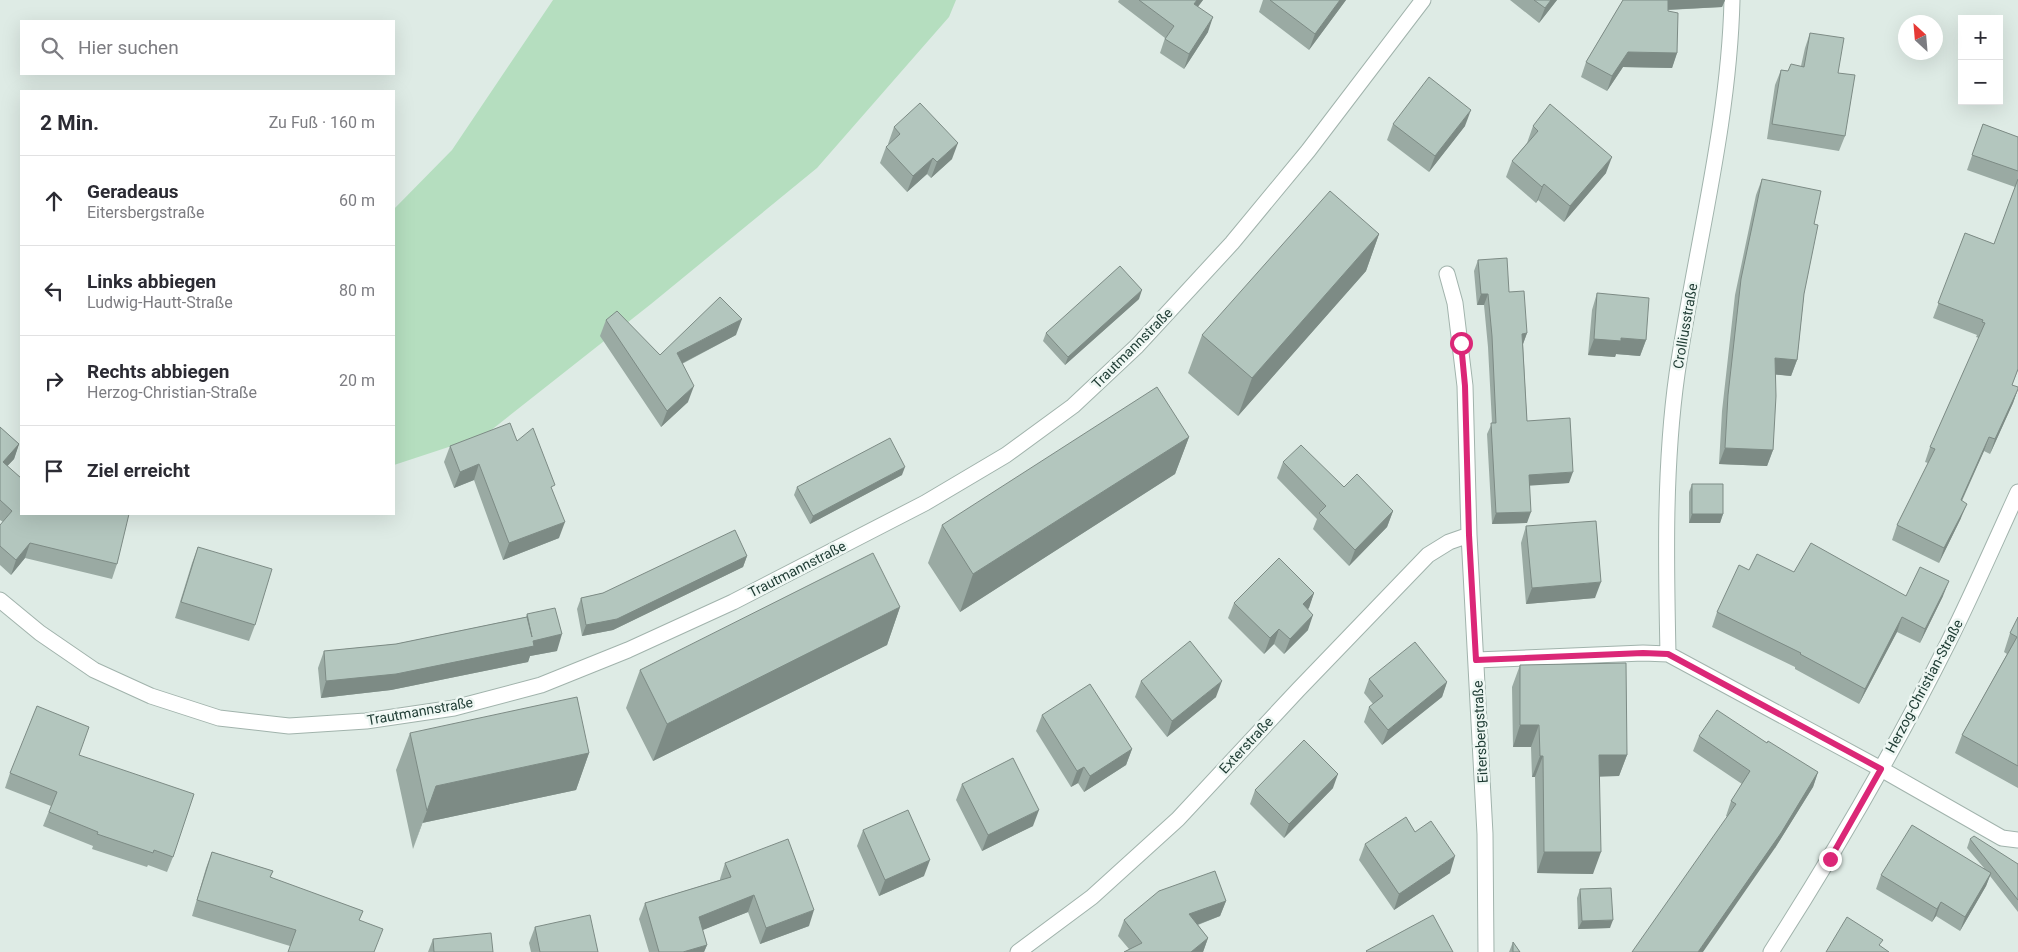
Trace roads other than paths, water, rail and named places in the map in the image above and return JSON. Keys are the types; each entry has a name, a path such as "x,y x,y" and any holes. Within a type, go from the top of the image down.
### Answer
{"street":[{"name":"Trautmannstraße","path":"0,600 40,633 94,670 151,696 219,718 289,726 366,721 454,708 541,685 628,650 732,602 925,503 1006,455 1073,406 1137,346 1232,243 1308,150 1423,0"},
{"name":"Crolliusstraße","path":"1668,654 1666,568 1669,479 1677,376 1725,86 1732,0"},
{"name":"Eitersbergstraße","path":"1447,274 1455,303 1465,386 1469,535 1485,834 1486,952"},
{"name":"Herzog-Christian-Straße","path":"1771,952 1830,859 1881,769 1948,643 2018,492"},
{"name":"Exterstraße","path":"1018,952 1092,898 1178,819 1298,690 1428,555 1449,542 1469,535"},
{"path":"1476,660 1643,653 1668,654 1881,769 2002,838 2018,840"}]}
